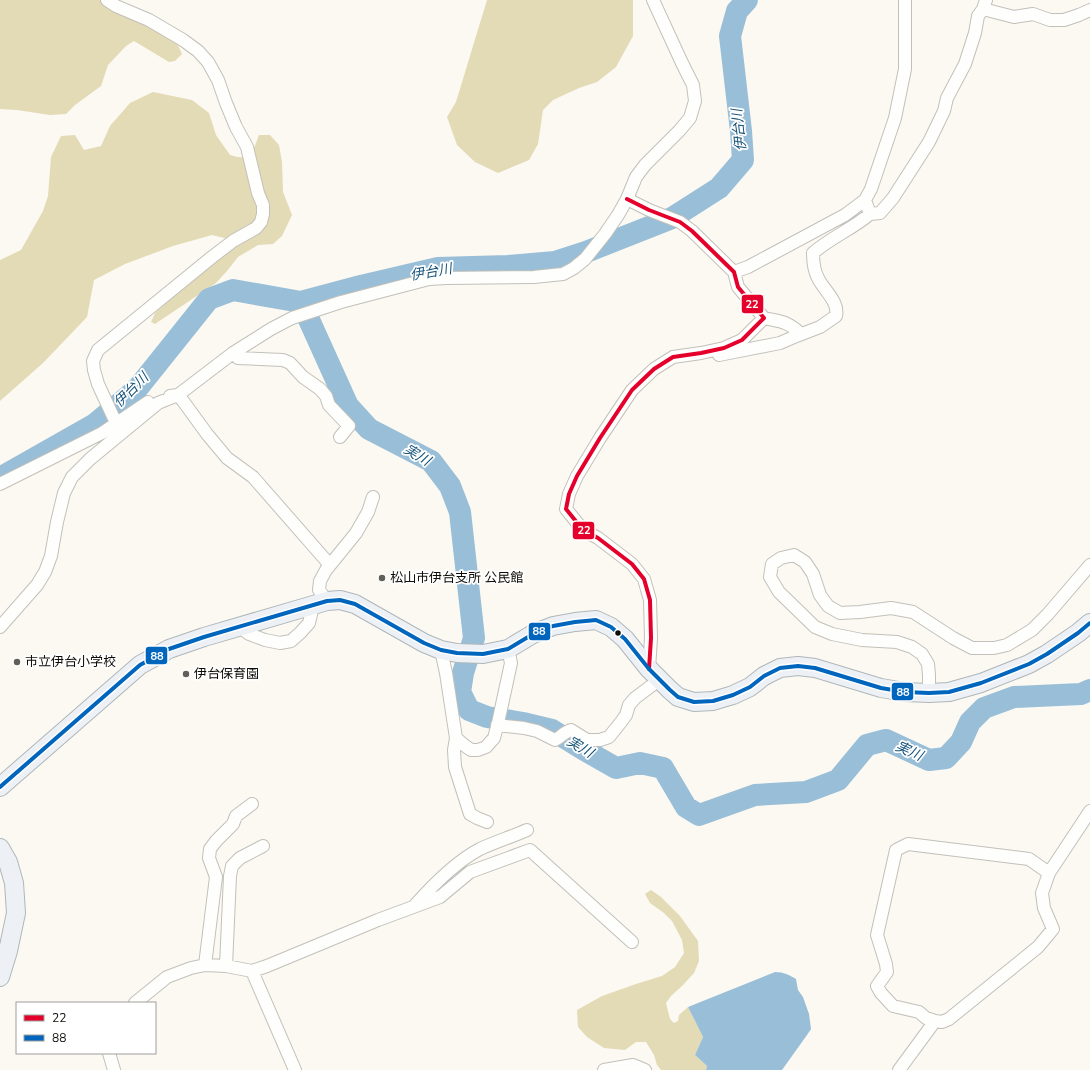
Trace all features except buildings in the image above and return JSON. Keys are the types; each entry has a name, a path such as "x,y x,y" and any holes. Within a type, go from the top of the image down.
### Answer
{"main road":[{"path":"0,787 140,665 169,649 204,637 320,604 340,600 355,604 418,640 441,650 457,653 483,654 508,648 533,634 553,626 596,620 612,627 625,640 654,675 678,697 694,702 713,701 733,695 750,687 764,676 780,668 798,666 815,668 881,688 905,692 950,692 1029,664 1047,654 1090,623"},
{"path":"0,848 8,862 14,883 16,913 8,951 0,977"}],"street":[{"path":"106,0 116,6 149,20 184,40 198,51 208,62 218,80 236,127 247,147 258,193 263,205 261,222 256,228 233,241 212,256 98,350 93,361 94,370 114,420"},
{"path":"0,627 37,585 45,572 51,556 64,493 72,477 90,459 158,403 178,395 233,353 271,329 292,318 341,302 429,279 534,277 563,274 574,268 585,259 605,234 627,198 636,177 645,165 690,118 695,101 693,85 654,0"},
{"path":"734,272 748,267 844,215 865,200 872,189 895,118 905,69 905,0"},
{"path":"701,353 711,356 780,343 820,327 836,316 836,306 818,279 813,263 813,252 870,214 880,213 894,198 929,142 944,111 947,98 965,64 975,33 978,16 984,4 1014,17 1033,14 1050,20 1064,20 1090,10"},
{"path":"627,198 649,210 680,222 692,230 734,272 738,287 764,318 786,322 801,334"},
{"path":"865,200 870,214"},
{"path":"499,720 537,731 555,740 570,730 587,740 600,740 608,737 621,722 626,715 629,705 654,675 650,600 644,579 632,564 598,538 583,530 566,509 570,494 577,476 632,390 654,369 673,357 724,348 742,340 764,318"},
{"path":"233,353 238,358 283,360 290,363 303,377 320,389 326,396 329,405 349,426 340,437"},
{"path":"0,484 102,433 114,420 157,396 178,395 227,458 253,477 330,565"},
{"path":"240,627 249,634 265,640 280,643 291,641 300,634 320,604 320,581 330,565 356,533 368,512 373,497"},
{"path":"929,693 928,664 922,654 912,647 897,642 862,640 832,634 815,627 779,592 770,577 772,564 781,558 794,555 806,562 813,574 820,595 828,606 840,613 891,608 913,612 953,638 972,648 994,648 1007,645 1032,630 1048,614 1090,564"},
{"path":"456,738 471,750 478,750 486,747 494,738 511,663 508,648"},
{"path":"441,650 456,738 454,750 455,767 470,814 487,822"},
{"path":"205,965 216,877 209,858 210,849 233,824 236,816 252,804"},
{"path":"1049,873 1030,859 908,844 896,850 877,935 887,972 877,986 881,994 893,1006 919,1012 926,1018 942,1022 950,1019 1038,946 1053,929 1044,908 1042,893 1049,873 1090,811"},
{"path":"415,906 431,888 461,862 480,850 527,830"},
{"path":"226,966 230,876 232,866 240,858 263,846"},
{"path":"136,1002 167,977 191,968 205,965 226,966 252,971 267,966 440,897 470,872 530,850 632,942"},
{"path":"252,971 295,1070"},
{"path":"899,1070 935,1021"},
{"path":"109,1054 114,1070"},
{"path":"604,1070 633,1065 645,1070"}],"shaded area":[{"path":"0,0 100,0 147,26 167,35 177,43 182,54 175,61 169,62 134,41 126,46 108,65 101,86 75,105 66,114 50,115 0,109"},
{"path":"487,0 633,0 633,36 616,67 597,82 579,88 553,100 543,110 538,144 529,160 498,173 475,162 457,145 447,117 456,102"},
{"path":"153,92 192,100 209,113 216,135 230,155 241,157 249,155 254,149 259,135 270,135 279,145 282,162 283,192 292,215 282,236 273,244 258,245 238,257 216,283 155,324 151,322 155,313 230,247 228,239 212,235 173,246 125,264 94,280 87,317 43,363 0,401 0,260 21,250 43,211 48,196 51,157 61,136 75,135 84,150 101,146 110,126 130,103"},
{"path":"651,890 661,897 680,916 698,941 699,961 694,973 666,1003 670,1019 674,1023 678,1021 679,1015 688,1007 703,1037 695,1055 707,1066 706,1070 661,1070 646,1042 636,1042 625,1050 604,1048 587,1037 578,1027 577,1010 602,996 662,976 675,967 684,953 682,940 672,921 650,903 645,894"}],"water":[{"path":"775,972 784,973 796,979 798,990 803,997 809,1014 811,1029 807,1035 782,1070 706,1070 707,1066 695,1055 703,1037 688,1007"}],"waterway":[{"name":"伊台川","path":"0,478 95,424 137,389 209,299 233,290 301,302 438,268 508,266 555,262 586,252 672,218 719,188 743,160 730,36 737,11 747,0"},
{"name":"実川","path":"301,302 348,406 369,429 431,461 450,486 460,512 474,638 463,673 460,692 469,710 487,717 552,730 616,768 640,763 663,768 686,807 699,815 755,795 806,792 838,780 867,745 886,740 929,760 946,758 961,742 970,722 984,708 1014,697 1081,694 1090,690"}],"transit line":[{"name":"22","path":"627,199 649,210 680,222 692,231 734,272 738,287 764,318 742,340 724,348 673,357 654,369 632,390 600,438 577,476 569,494 566,509 583,530 598,538 632,564 644,579 650,600 651,638 649,669"},
{"name":"88","path":"0,787 140,665 169,649 204,637 327,601 340,600 355,604 424,643 441,650 457,653 483,654 508,649 533,634 553,626 596,620 611,627 625,639 649,669 678,697 694,702 713,701 733,695 750,687 764,676 780,668 798,666 815,668 881,688 905,692 949,692 981,683 1029,664 1047,654 1090,623"}],"place":[{"name":"松山市伊台支所 公民館","path":"382,578"},
{"name":"市立伊台小学校","path":"17,662"},
{"name":"伊台保育園","path":"186,674"}]}
